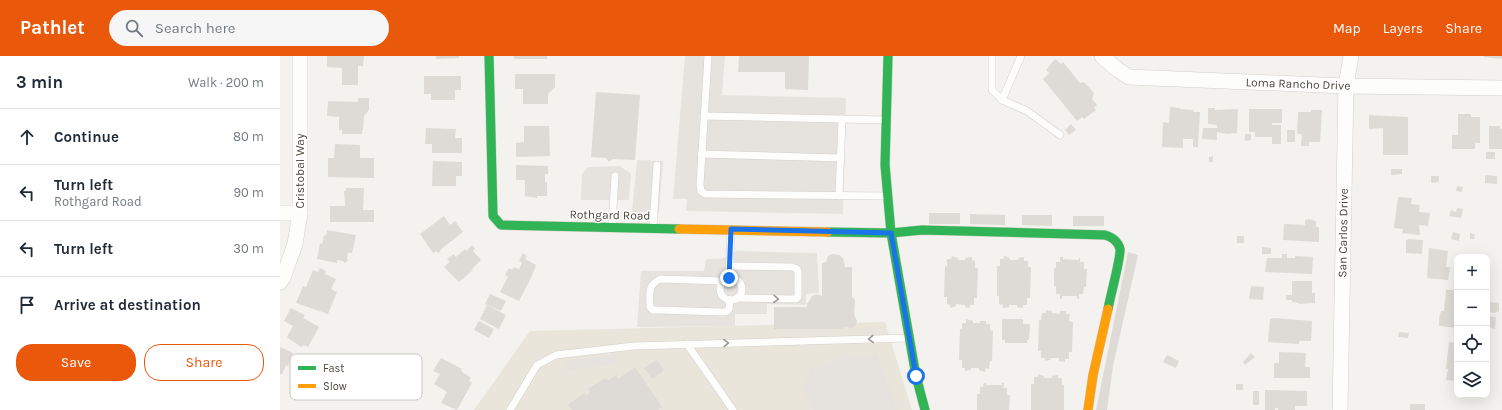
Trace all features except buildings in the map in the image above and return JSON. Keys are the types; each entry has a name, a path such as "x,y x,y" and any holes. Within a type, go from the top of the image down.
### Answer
{"street":[{"name":"Cristobal Way","path":"280,282 283,278 295,244 300,213 300,56"},
{"name":"Rothgard Road","path":"489,56 493,216 501,225 891,233 922,230 1101,234 1112,237 1116,240 1120,252 1093,375 1088,410"},
{"path":"888,56 885,165 891,233 916,376 925,410"},
{"name":"Loma Rancho Drive","path":"1102,56 1118,70 1129,77 1346,86 1502,88"},
{"name":"San Carlos Drive","path":"1340,410 1346,86 1351,56"},
{"path":"280,213 300,213"}],"lane":[{"path":"708,56 700,185 701,190 705,194 888,196"},
{"path":"992,56 992,90 1002,100 1027,111 1060,135"},
{"path":"1002,100 1021,56"},
{"path":"704,116 886,120"},
{"path":"839,196 842,119"},
{"path":"701,154 841,158"},
{"path":"653,228 657,165"},
{"path":"612,227 615,176"},
{"path":"730,266 792,267 797,269 798,297 796,299 734,299 725,297 721,292 721,286 726,279 730,266 731,229"},
{"path":"735,278 740,282 742,288 741,294 734,299 726,312 653,310 650,307 650,286 653,282 660,279 726,279 735,278"},
{"path":"510,410 538,365 556,355 634,346 910,338"},
{"path":"687,344 733,410"}],"shaded area":[{"path":"685,56 725,56 722,95 846,98 843,214 686,211 687,199 673,199"},
{"path":"637,160 663,161 659,213 632,212"},
{"path":"620,166 631,174 629,200 581,200 582,174 588,167"},
{"path":"736,251 817,253 819,293 806,294 806,305 767,304 767,314 735,314 735,326 637,327 641,271 704,271 706,259 721,259"},
{"path":"885,322 912,410 474,410 530,331"},
{"path":"616,354 617,364 567,371 565,361"},
{"path":"849,355 877,355 897,410 814,410 803,387 811,368"}],"traffic: fast":[{"path":"489,56 493,216 501,225 679,229"},
{"path":"888,56 885,165 891,233 916,376 925,410"},
{"path":"828,232 891,233 922,230 1105,235 1114,240 1120,249 1108,309"}],"traffic: slow":[{"path":"679,229 828,232"},
{"path":"1088,410 1093,375 1108,309"}],"route":[{"path":"729,278 731,229 891,233 916,376"}]}
